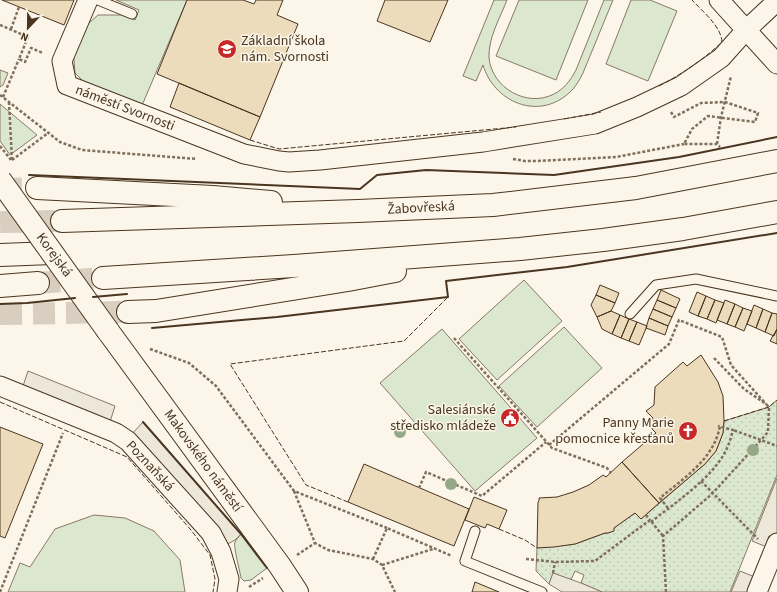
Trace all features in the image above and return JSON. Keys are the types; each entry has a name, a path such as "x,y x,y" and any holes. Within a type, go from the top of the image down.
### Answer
{"main road":[{"name":"Žabovřeská","path":"62,221 358,211 501,204 636,188 777,161"},
{"name":"Korejská","path":"8,173 52,252 108,330"},
{"path":"37,188 213,197 358,211"},
{"path":"103,278 492,252 683,229 777,212"},
{"path":"0,255 52,252"},
{"path":"128,312 156,311 348,280 492,252"},
{"path":"0,286 38,283"},
{"name":"Makovského náměstí","path":"108,330 297,592"}],"street":[{"path":"62,61 88,0"},
{"path":"719,0 777,64"},
{"path":"746,30 774,4"},
{"name":"náměstí Svornosti","path":"62,61 67,85 244,154 288,162 320,160 483,142 595,124 637,107 681,86 721,58 746,30"},
{"name":"Poznaňská","path":"0,386 116,433 128,442 211,534 221,552 229,579 227,592"},
{"path":"757,592 775,549"}],"lane":[{"path":"98,0 132,14"},
{"path":"630,314 656,285 696,279 777,296"},
{"path":"475,531 465,561 542,592"}],"path":[{"path":"11,29 19,7"},
{"path":"0,26 11,29 28,37 3,97"},
{"path":"20,59 25,62 31,48 62,61"},
{"path":"717,144 721,117 731,74"},
{"path":"0,95 60,142 82,150 198,159"},
{"path":"8,173 12,160 9,102"},
{"path":"669,107 674,117 701,103 725,102 758,113 755,122 708,116 692,129 684,144"},
{"path":"12,160 48,133"},
{"path":"571,160 616,157 684,144 717,144 720,147"},
{"path":"0,146 12,160"},
{"path":"549,444 669,344 679,320 722,337 731,365 769,407 770,414 768,432 712,494 663,536"},
{"path":"454,338 552,448 607,468 611,473"},
{"path":"147,348 189,363 216,386 294,491 315,543 328,550 373,559 382,565 395,592"},
{"path":"714,358 744,389 766,404"},
{"path":"668,508 660,498 702,462 719,432 719,426 777,446"},
{"path":"526,560 595,562 651,521 701,481 717,465 729,445 733,430"},
{"path":"0,592 63,432"},
{"path":"419,488 426,472 482,496 546,442"},
{"path":"701,481 712,494 775,549"},
{"path":"294,491 465,561"},
{"path":"646,515 663,536 666,592"},
{"path":"373,559 387,528"},
{"path":"296,556 315,543"},
{"path":"382,565 433,549"},
{"path":"553,573 555,562"},
{"path":"250,586 266,576"}],"green space":[{"path":"116,0 187,0 140,110 92,90 75,73 73,47 79,32 98,15 121,15 135,20 139,10"},
{"path":"494,0 507,0 490,43 489,58 492,69 497,78 512,92 522,97 544,98 561,90 571,78 576,70 604,0 613,0 583,73 577,84 569,93 557,101 544,106 531,106 518,103 507,98 497,89 489,78 483,65 476,81 463,76"},
{"path":"519,0 588,0 556,80 496,56"},
{"path":"631,0 650,0 677,11 648,81 606,64"},
{"path":"0,70 8,73 3,85 0,87"},
{"path":"0,104 37,135 10,155 0,141"},
{"path":"524,280 562,321 497,380 459,339"},
{"path":"564,327 602,368 537,427 499,386"},
{"path":"442,329 537,438 475,491 380,383"},
{"path":"777,400 777,475 730,592 602,592 581,583 584,575 575,571 571,580 553,573 549,584 536,571 537,548 575,544 608,533 613,531 614,528 635,513 641,519 705,464 716,451 723,433 724,421 769,407"},
{"path":"94,515 125,518 154,531 180,560 185,592 8,592 20,563 30,567 55,529"},
{"path":"241,534 267,568 251,580 244,581 241,578 235,544 236,540"}],"shaded area":[{"path":"28,371 115,406 109,425 22,389"},
{"path":"143,422 241,534 235,540 226,545 131,435"},
{"path":"777,478 777,543 774,550 752,541"},
{"path":"740,571 762,580 757,592 731,592"},
{"path":"553,573 602,592 562,592 549,584"}],"building":[{"path":"2,0 74,0 64,25"},
{"name":"Základní škola nám. Svornosti","path":"187,0 243,0 254,4 256,0 283,0 277,15 298,24 260,117 157,74"},
{"path":"385,0 448,0 430,42 377,21"},
{"path":"179,83 260,117 250,140 170,107"},
{"path":"600,285 619,293 615,303 596,295"},
{"path":"661,290 680,299 676,308 657,300"},
{"path":"697,292 706,296 698,316 689,312"},
{"path":"596,295 615,303 611,311 597,317 591,305"},
{"path":"706,296 715,300 707,319 698,316"},
{"path":"657,300 676,308 672,317 653,309"},
{"path":"715,300 724,303 716,323 707,319"},
{"path":"725,300 735,304 727,324 717,320"},
{"path":"735,304 743,308 735,327 727,324"},
{"path":"754,305 763,309 756,328 747,324"},
{"path":"743,308 752,311 744,331 735,327"},
{"path":"653,309 672,317 668,326 649,318"},
{"path":"763,309 772,313 765,332 756,328"},
{"path":"611,311 620,315 612,334 602,329 597,317"},
{"path":"772,313 777,314 777,329 774,336 765,332"},
{"path":"620,315 629,319 621,338 612,334"},
{"path":"649,318 668,326 665,335 646,328"},
{"path":"629,319 637,322 629,341 621,338"},
{"path":"637,322 647,326 639,345 629,341"},
{"path":"777,329 777,344 770,341"},
{"name":"Panny Marie pomocnice křesťanů","path":"701,355 718,382 723,396 723,433 716,451 705,464 659,503 622,462 656,433 652,429 653,418 646,411 654,405 655,387 683,362 687,366"},
{"path":"0,427 43,444 5,538 0,536"},
{"path":"622,462 659,503 641,519 635,513 614,528 614,531 575,544 537,548 539,498 557,497 573,492 589,485 603,475 606,477"},
{"path":"364,464 469,509 454,546 348,502"},
{"path":"474,497 507,510 499,529 487,524 485,528 465,520"},
{"path":"475,582 499,592 472,592"}],"tunnel":[{"path":"0,189 37,188"},
{"path":"0,222 62,221"},
{"path":"38,283 103,278"},
{"path":"0,314 128,312"}],"fence":[{"path":"659,86 692,66 722,42 721,36 715,25 692,0"},
{"path":"564,119 601,112"},
{"path":"250,140 279,149 516,127"},
{"path":"348,502 306,485 230,364 404,341 448,297"},
{"path":"724,421 769,407 777,400"},
{"path":"0,402 127,457 191,530 210,555 215,579 213,592"},
{"path":"499,529 525,540 537,548"}],"wall":[{"path":"29,175 360,189 377,175 426,170 554,175 679,157 777,137"},
{"path":"152,328 277,317 448,297 446,281 567,267 777,233"},
{"path":"93,297 127,294"},
{"path":"0,304 75,298"},
{"path":"143,422 241,534 267,568"}],"place":[{"name":"Základní škola nám. Svornosti","path":"227,49"},
{"name":"Salesiánské středisko mládeže","path":"510,418"},
{"name":"Panny Marie pomocnice křesťanů","path":"688,431"}]}
